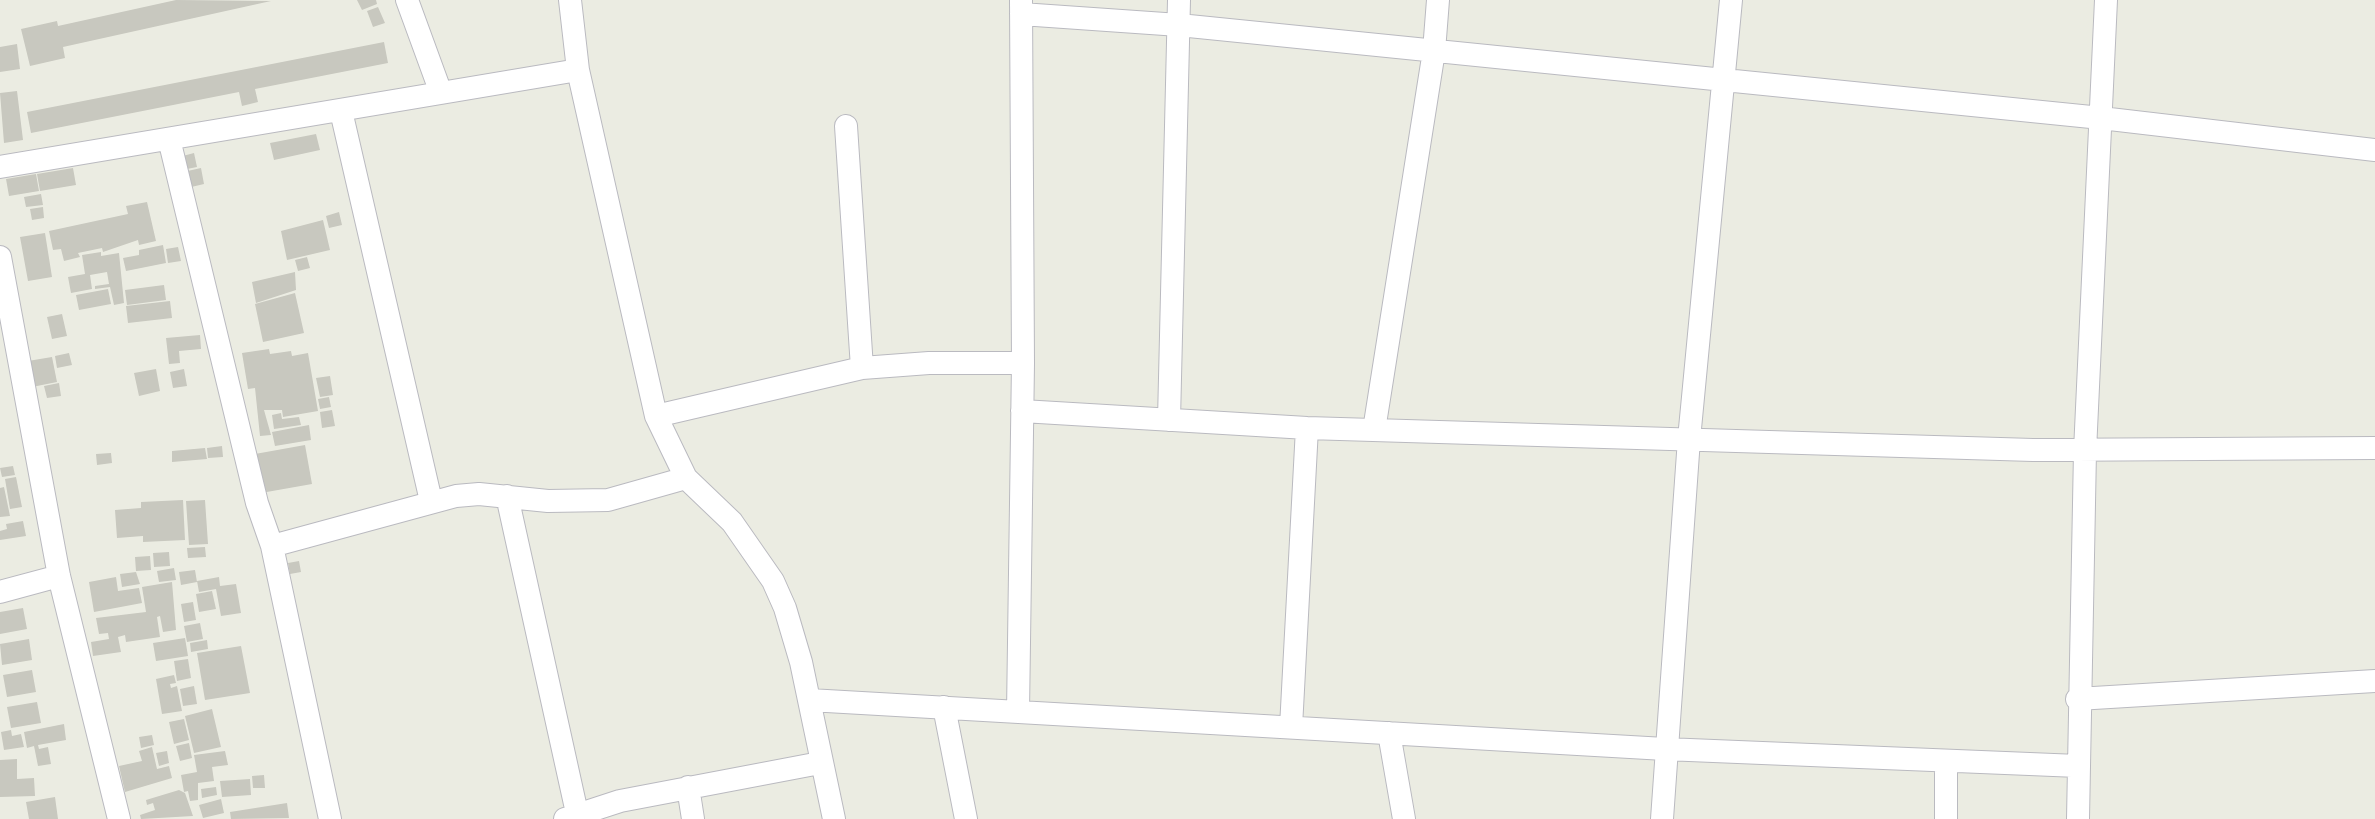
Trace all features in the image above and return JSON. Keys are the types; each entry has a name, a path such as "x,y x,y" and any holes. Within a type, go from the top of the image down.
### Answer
{"street":[{"path":"407,0 441,93"},
{"path":"570,0 578,70 656,416 686,478 732,522 773,581 794,636 834,819"},
{"path":"1169,420 1179,0"},
{"path":"1374,430 1434,51 1438,0"},
{"path":"1662,819 1689,439 1731,0"},
{"path":"2078,819 2077,699 2085,451 2106,0"},
{"path":"1018,712 1023,363 1021,7 1722,82 2101,118 2375,150"},
{"path":"0,167 578,70"},
{"path":"341,111 431,501"},
{"path":"846,126 862,368"},
{"path":"169,139 257,503 272,546 275,572 330,819"},
{"path":"0,257 4,305 59,576 119,819"},
{"path":"656,416 862,368 929,363 1023,363"},
{"path":"1022,411 1307,428 2085,451 2375,448"},
{"path":"1291,727 1307,428"},
{"path":"272,546 431,501 479,494 548,501 608,500 686,478"},
{"path":"507,496 571,816 688,787 820,763"},
{"path":"0,592 59,576"},
{"path":"2077,699 2375,681"},
{"path":"809,700 1665,749 2078,766"},
{"path":"944,707 966,819"},
{"path":"1389,733 1404,819"},
{"path":"1946,762 1946,819"},
{"path":"688,787 693,819"}],"building":[{"path":"176,0 271,1 63,47 65,58 30,66 21,29 57,21 58,26"},
{"path":"357,0 376,0 377,4 362,10"},
{"path":"378,7 385,23 373,27 367,11"},
{"path":"384,42 388,63 255,89 258,102 242,106 239,92 31,133 27,112"},
{"path":"17,44 20,69 0,72 0,47"},
{"path":"17,91 23,140 4,143 0,93"},
{"path":"316,134 320,150 274,160 270,143"},
{"path":"194,153 197,167 182,170 179,157"},
{"path":"73,168 76,185 40,191 37,174"},
{"path":"201,168 204,184 187,188 183,172"},
{"path":"36,174 39,191 9,196 6,179"},
{"path":"41,194 43,205 26,207 24,197"},
{"path":"147,202 156,241 139,245 138,240 103,252 102,248 78,253 80,257 64,261 61,249 53,250 49,231 128,214 126,206"},
{"path":"43,207 44,218 32,220 30,209"},
{"path":"339,212 342,225 329,228 326,216"},
{"path":"323,220 330,250 287,260 281,231"},
{"path":"45,233 52,277 28,281 20,237"},
{"path":"163,245 166,263 126,271 123,258 139,255 139,250"},
{"path":"178,247 181,261 168,263 166,249"},
{"path":"101,252 101,256 119,253 124,303 114,305 110,287 95,289 95,286 109,284 107,272 90,275 92,289 71,293 68,277 85,274 82,255"},
{"path":"307,257 310,268 298,271 295,260"},
{"path":"295,272 296,290 256,303 252,282"},
{"path":"164,285 166,300 127,305 125,290"},
{"path":"108,289 111,304 79,310 76,295"},
{"path":"295,293 304,333 263,342 255,304"},
{"path":"170,301 172,318 128,323 126,306"},
{"path":"62,314 67,336 52,339 47,317"},
{"path":"200,335 201,349 179,351 180,363 169,364 166,338"},
{"path":"269,349 270,354 291,351 292,356 308,353 318,411 283,417 282,410 264,410 271,435 260,436 255,388 248,389 242,353"},
{"path":"69,353 72,365 57,368 55,356"},
{"path":"52,357 57,382 32,387 28,361"},
{"path":"156,369 160,391 139,396 134,373"},
{"path":"184,369 187,386 173,388 170,372"},
{"path":"330,376 333,395 320,397 316,378"},
{"path":"59,383 61,396 47,398 44,386"},
{"path":"329,397 331,407 320,409 318,399"},
{"path":"332,410 335,426 322,428 320,412"},
{"path":"281,413 282,419 299,417 301,425 274,429 272,415"},
{"path":"309,425 311,440 275,446 272,432"},
{"path":"305,445 312,484 261,493 255,454"},
{"path":"222,446 223,457 208,458 207,448"},
{"path":"205,448 207,459 172,462 172,451"},
{"path":"111,453 112,463 97,465 96,454"},
{"path":"13,466 15,475 2,477 0,468"},
{"path":"16,477 22,507 10,509 5,479"},
{"path":"4,487 10,516 0,517 0,488"},
{"path":"183,500 185,540 143,542 143,536 117,538 115,510 141,508 141,502"},
{"path":"205,500 208,544 189,545 186,501"},
{"path":"23,521 26,536 0,540 0,531 7,529 6,524"},
{"path":"205,547 206,557 188,558 187,548"},
{"path":"169,552 170,566 154,567 153,553"},
{"path":"150,556 151,570 136,571 135,557"},
{"path":"299,561 301,572 290,574 288,563"},
{"path":"174,568 176,580 159,582 157,571"},
{"path":"195,570 197,582 181,585 179,572"},
{"path":"136,572 140,584 122,587 120,574"},
{"path":"116,577 118,591 139,588 142,603 94,612 89,582"},
{"path":"219,577 220,586 236,584 241,613 221,616 216,589 199,592 197,581"},
{"path":"172,582 176,630 163,632 160,616 157,617 160,637 126,642 125,635 118,637 121,652 93,656 91,642 109,639 108,633 99,634 96,618 146,612 142,587"},
{"path":"212,591 216,609 199,612 196,594"},
{"path":"193,602 196,620 184,622 181,604"},
{"path":"23,608 27,629 0,634 0,612"},
{"path":"200,623 203,639 187,642 184,626"},
{"path":"185,638 188,656 156,661 153,643"},
{"path":"29,639 32,660 2,665 0,644"},
{"path":"207,640 208,649 191,652 190,643"},
{"path":"241,646 250,693 205,700 197,653"},
{"path":"188,659 191,678 177,681 174,661"},
{"path":"32,670 36,692 7,697 3,675"},
{"path":"174,675 176,683 170,684 171,688 177,686 182,711 162,714 156,679"},
{"path":"194,686 197,704 183,706 180,689"},
{"path":"37,702 41,723 11,728 7,707"},
{"path":"212,709 221,747 194,753 185,716"},
{"path":"184,719 189,740 174,744 169,722"},
{"path":"64,724 66,740 38,745 39,749 48,747 51,764 38,766 34,746 27,748 24,732"},
{"path":"11,730 12,736 21,734 24,747 4,750 1,732"},
{"path":"152,735 154,745 141,748 139,737"},
{"path":"189,743 192,758 180,761 176,746"},
{"path":"152,747 157,769 169,766 172,778 125,792 119,766 142,761 139,751"},
{"path":"167,751 169,763 159,766 156,753"},
{"path":"225,751 228,765 212,767 214,781 198,783 198,800 190,801 188,791 184,792 181,775 197,772 194,755"},
{"path":"17,759 17,779 34,778 35,796 0,797 0,760"},
{"path":"264,775 265,788 253,788 252,776"},
{"path":"250,779 251,795 222,797 220,781"},
{"path":"216,787 217,795 202,798 201,789"},
{"path":"179,790 185,793 193,816 141,819 140,815 155,810 153,803 147,805 146,800"},
{"path":"55,797 58,819 29,819 26,802"},
{"path":"221,799 224,813 203,818 199,805"},
{"path":"287,803 289,818 231,819 230,812"}]}
